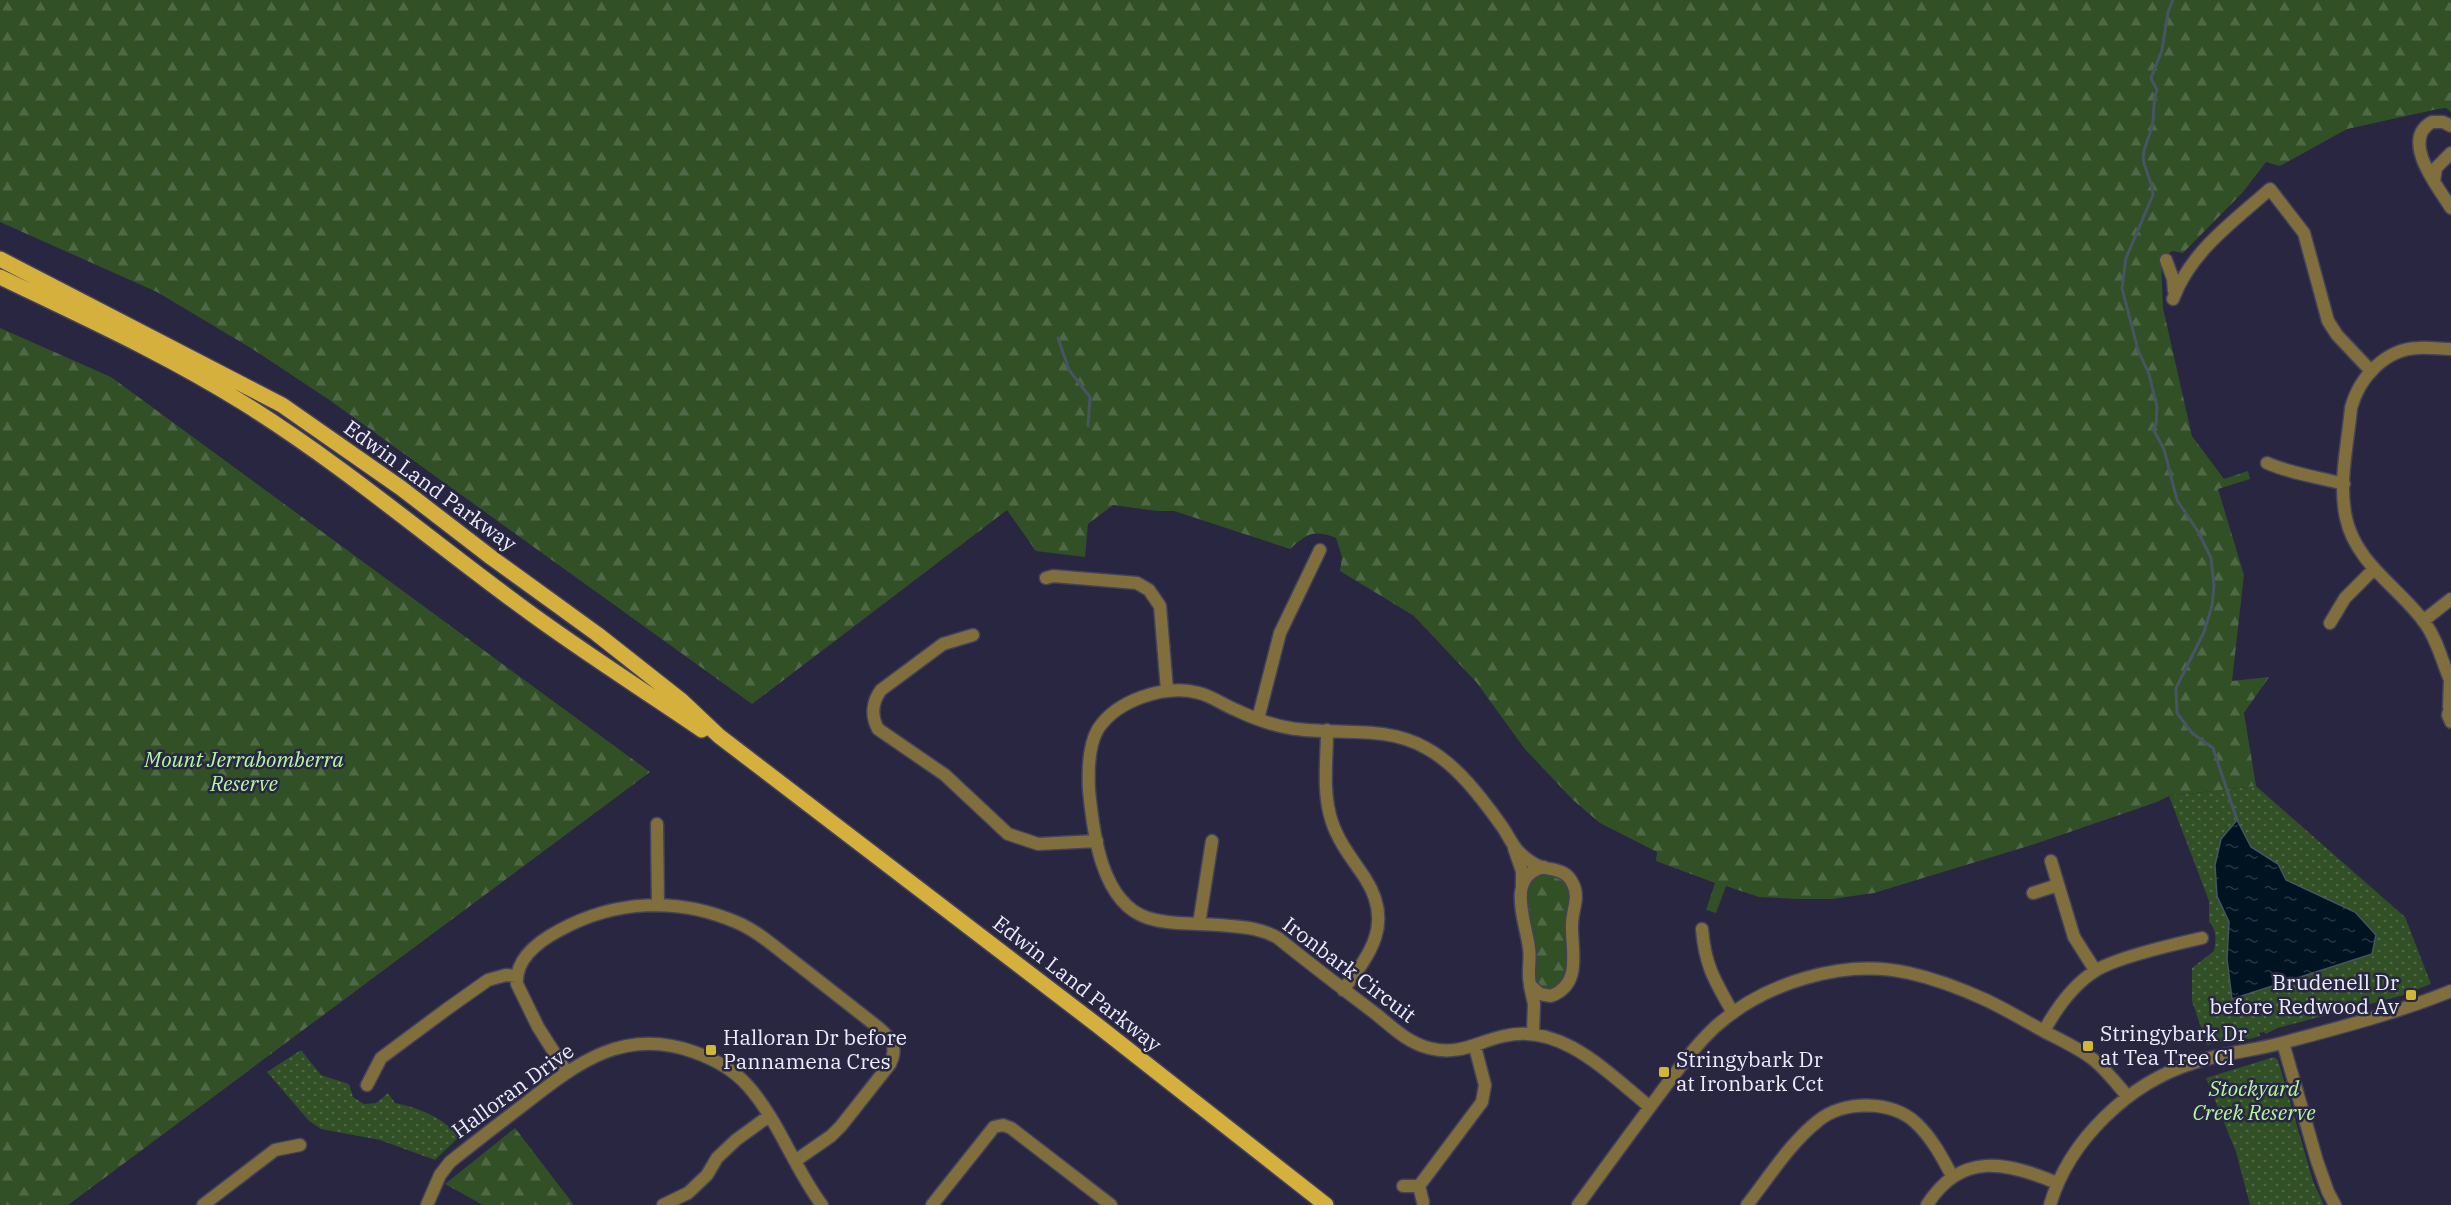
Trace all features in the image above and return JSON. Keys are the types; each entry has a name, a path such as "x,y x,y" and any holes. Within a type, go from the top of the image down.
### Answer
{"main road":[{"name":"Edwin Land Parkway","path":"0,259 282,405 401,488 597,634 682,701 719,736 1097,1025 1326,1205"},
{"name":"Edwin Land Parkway","path":"0,278 80,315 192,373 247,405 339,466 523,608 801,799"}],"street":[{"path":"2451,126 2443,122 2432,122 2423,130 2420,139 2422,158 2434,182 2451,207"},
{"path":"2434,182 2436,168 2451,153"},
{"path":"2166,260 2173,279 2173,302 2185,272 2199,254 2270,189 2297,222 2307,240 2328,321 2337,335 2371,371"},
{"path":"2451,349 2406,350 2384,360 2371,371 2355,393 2351,408 2344,484 2344,506 2350,532 2358,548 2374,569 2423,621 2436,643 2450,681 2448,715 2451,722"},
{"path":"2267,463 2287,472 2317,476 2344,484"},
{"path":"1258,719 1280,633 1320,550"},
{"path":"2330,623 2345,598 2374,569"},
{"path":"1046,578 1053,576 1137,583 1149,590 1160,606 1167,690"},
{"path":"2423,621 2451,599"},
{"path":"974,634 939,646 881,690 875,700 873,710 878,729 940,771 1008,834 1038,844 1097,841"},
{"name":"Ironbark Circuit","path":"1533,1033 1534,1004 1528,976 1529,948 1520,904 1522,871 1513,844 1498,820 1460,776 1431,750 1406,739 1385,734 1290,728 1258,719 1201,693 1167,690 1144,696 1107,717 1097,731 1092,746 1089,768 1091,807 1097,841 1109,882 1123,905 1148,918 1179,924 1264,930 1278,938 1402,1035 1422,1046 1449,1051 1475,1047 1500,1036 1533,1033 1558,1039 1571,1046 1650,1107"},
{"path":"1327,730 1327,800 1332,822 1343,845 1376,898 1378,921 1377,937 1369,955 1343,990"},
{"path":"657,824 658,905"},
{"path":"1199,924 1212,840"},
{"name":"Ironbark Circuit","path":"1513,844 1532,862 1566,875 1573,883 1576,894 1572,923 1575,955 1573,970 1567,984 1541,1009 1533,1033"},
{"path":"2051,861 2074,937 2095,970"},
{"path":"1522,886 1531,873 1544,867"},
{"path":"2033,893 2058,885"},
{"path":"566,1071 538,1027 517,984 517,976 524,958 531,950 574,922 626,906 658,905 705,911 737,922 751,930 879,1028 892,1042 894,1052 890,1064 841,1126 831,1136 795,1161"},
{"path":"1702,929 1704,954 1709,970 1733,1013"},
{"path":"2044,1031 2058,1008 2095,970 2121,960 2202,938"},
{"path":"1578,1205 1697,1046 1733,1013 1772,991 1812,976 1856,969 1883,969 1909,972 1959,987 2044,1031 2093,1060 2128,1097"},
{"path":"367,1085 381,1058 447,1008 488,980 506,975 517,976"},
{"path":"1530,986 1546,996 1554,995"},
{"path":"2050,1205 2057,1184 2098,1124 2128,1097 2160,1076 2193,1062 2283,1043 2391,1012 2451,991"},
{"path":"2283,1043 2317,1161 2328,1192 2336,1205"},
{"name":"Halloran Drive","path":"427,1205 440,1175 450,1162 566,1071 604,1051 627,1044 668,1045 684,1048 703,1055 739,1077 770,1116 809,1188 822,1205"},
{"path":"1419,1186 1476,1113 1482,1102 1485,1085 1475,1047"},
{"path":"1747,1205 1809,1129 1828,1114 1858,1106 1888,1109 1915,1122 1942,1156 1952,1176"},
{"path":"663,1205 688,1193 707,1175 717,1158 735,1140 770,1116"},
{"path":"932,1205 994,1127 1003,1125 1027,1140 1111,1205"},
{"path":"210,1203 275,1150 300,1145"},
{"path":"1927,1205 1952,1176 1981,1166 2008,1166 2057,1184"},
{"path":"1403,1186 1419,1186"},
{"path":"1419,1186 1423,1202"}],"green space":[{"path":"0,0 2451,0 2451,112 2446,108 2438,109 2347,129 2280,166 2266,162 2243,192 2183,253 2172,251 2161,259 2163,308 2192,436 2224,479 2248,471 2250,479 2218,489 2244,575 2232,681 2269,677 2244,713 2256,786 2169,796 2035,844 1874,893 1832,899 1798,899 1759,897 1726,886 1716,913 1706,910 1715,883 1656,861 1657,852 1600,823 1573,800 1524,748 1477,683 1414,616 1340,571 1342,557 1336,538 1322,534 1311,534 1290,549 1174,511 1113,505 1088,524 1085,557 1036,551 1007,510 752,704 328,399 254,350 157,292 0,222"},
{"name":"Mount Jerrabomberra Reserve","path":"0,328 111,377 650,772 68,1205 0,1205"},
{"path":"2256,786 2405,917 2431,984 2400,996 2277,1028 2266,1034 2259,1033 2260,1036 2249,1039 2241,1037 2207,1045 2192,1001 2192,968 2214,951 2215,935 2209,922 2209,901 2169,796"},
{"path":"1547,872 1559,875 1571,888 1571,955 1566,978 1552,991 1542,990 1534,983 1526,888 1535,875"},
{"path":"301,1050 321,1075 349,1084 353,1097 364,1104 376,1103 388,1093 395,1103 430,1114 446,1124 459,1137 435,1160 380,1140 321,1129 309,1121 267,1072"},
{"name":"Stockyard Creek Reserve","path":"2274,1057 2278,1060 2313,1181 2324,1205 2250,1205 2236,1152 2206,1078"},
{"path":"515,1128 574,1205 483,1205 445,1184"}],"water":[{"path":"2237,820 2251,847 2278,864 2286,880 2355,912 2376,935 2372,954 2232,999 2227,959 2229,922 2217,896 2215,865 2221,839"}],"waterway":[{"path":"2173,0 2168,12 2162,50 2151,78 2157,90 2152,127 2143,159 2153,195 2126,258 2122,288 2138,350 2149,374 2157,407 2156,425 2153,429 2164,449 2177,500 2199,533 2211,558 2214,585 2212,606 2204,632 2176,688 2177,713 2192,733 2213,748 2237,820"},
{"path":"1058,338 1069,370 1090,397 1088,426"}],"place":[{"name":"Brudenell Dr before Redwood Av","path":"2411,995"},
{"name":"Stringybark Dr at Tea Tree Cl","path":"2088,1046"},
{"name":"Halloran Dr before Pannamena Cres","path":"711,1050"},
{"name":"Stringybark Dr at Ironbark Cct","path":"1664,1072"}]}
